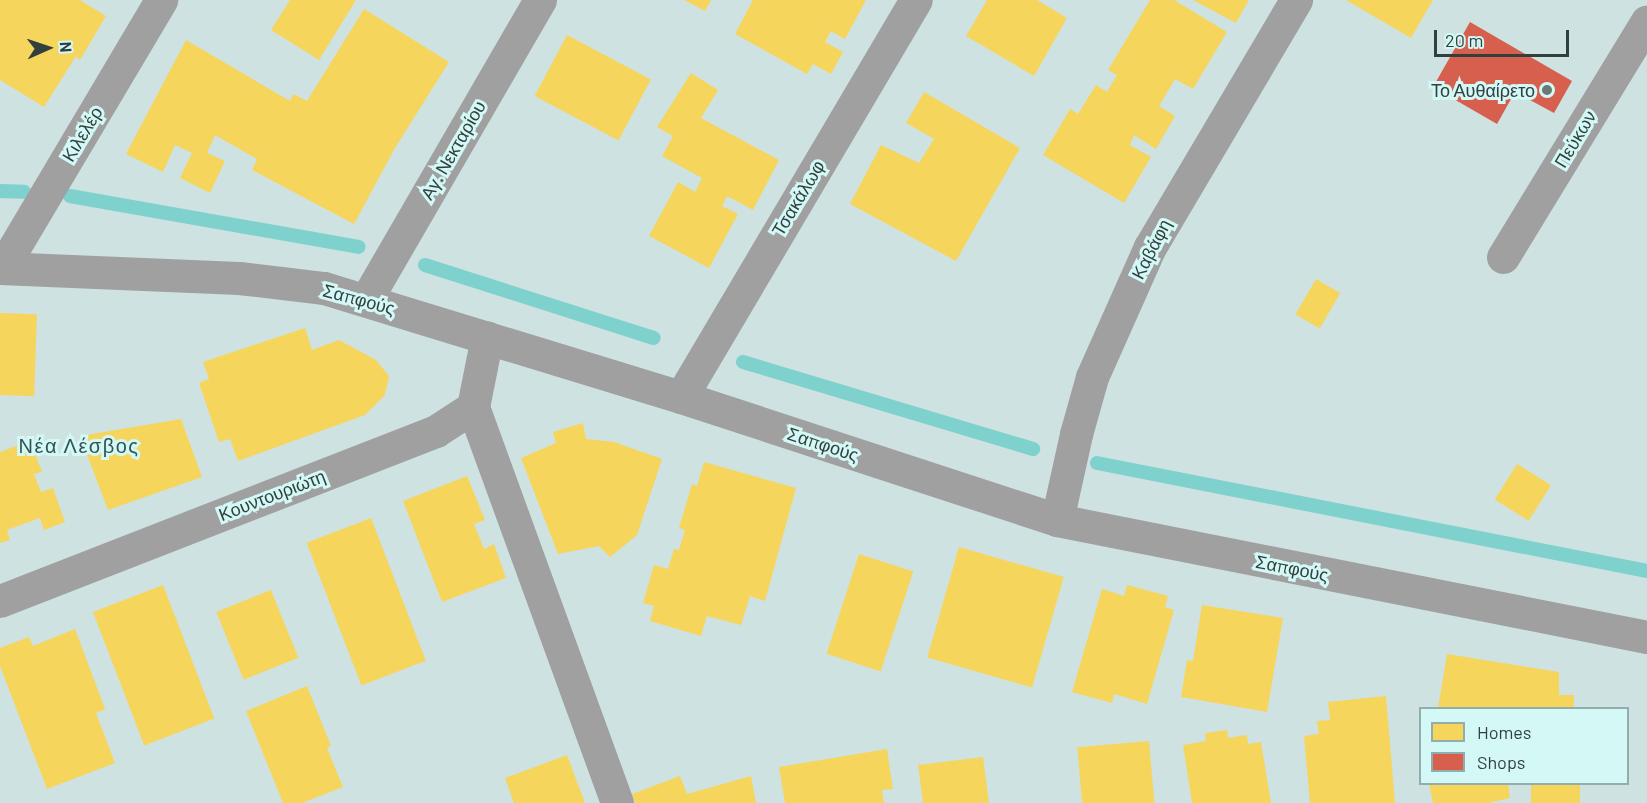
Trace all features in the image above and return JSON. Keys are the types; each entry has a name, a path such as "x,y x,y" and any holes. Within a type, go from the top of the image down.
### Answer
{"street":[{"name":"Κιλελέρ","path":"1,268 161,0"},
{"name":"Αγ. Νεκταρίου","path":"366,300 540,0"},
{"name":"Τσακάλωφ","path":"681,396 916,0"},
{"name":"Καβάφη","path":"1057,520 1076,434 1092,377 1150,247 1296,0"},
{"name":"Πεύκων","path":"1503,257 1647,21"},
{"name":"Σαπφούς","path":"1,268 288,282 366,300 681,396 1057,520 1647,637"},
{"path":"487,337 474,407 617,803"},
{"name":"Κουντουριώτη","path":"0,602 436,431 474,407"}],"building: Homes":[{"path":"0,0 80,0 106,16 80,60 76,56 44,107 0,80"},
{"path":"290,0 356,0 319,60 271,30"},
{"path":"684,0 711,0 705,11"},
{"path":"753,0 866,0 845,39 831,31 825,42 843,52 831,74 813,64 807,74 735,34"},
{"path":"987,0 1037,0 1067,18 1034,76 966,36"},
{"path":"1150,0 1174,0 1227,32 1193,89 1175,79 1159,106 1175,116 1156,149 1134,135 1130,145 1151,157 1124,203 1043,155 1070,109 1078,114 1096,85 1107,92 1117,75 1108,70"},
{"path":"1193,0 1249,0 1236,23"},
{"path":"1346,0 1433,0 1411,38"},
{"path":"364,9 449,62 395,148 354,224 252,170 257,159 215,135 207,153 225,161 210,193 180,178 192,153 175,145 163,172 126,154 186,40 290,101 293,94 307,101"},
{"path":"567,35 651,80 618,141 535,96"},
{"path":"691,73 718,90 701,118 779,160 753,210 727,196 722,206 738,214 709,268 649,236 678,182 695,192 702,178 662,156 673,136 657,127"},
{"path":"924,92 1020,148 956,261 850,204 881,145 919,163 934,139 906,123"},
{"path":"1316,279 1340,293 1320,329 1296,315"},
{"path":"0,313 37,314 34,396 0,395"},
{"path":"305,328 312,350 339,340 376,360 389,376 385,395 365,415 238,461 230,439 219,442 199,383 209,379 203,362"},
{"path":"181,419 202,477 108,510 80,436"},
{"path":"583,423 586,439 614,442 662,459 637,535 610,557 599,546 558,554 521,458 556,443 553,432"},
{"path":"30,441 42,472 34,474 41,492 53,488 65,522 44,530 40,518 7,530 10,540 0,543 0,452"},
{"path":"704,462 796,488 765,601 750,596 741,625 707,616 701,636 650,621 654,606 643,603 654,565 668,569 674,549 679,550 685,530 679,528 692,484 697,486"},
{"path":"1517,464 1551,485 1529,521 1495,500"},
{"path":"467,476 485,520 474,524 484,549 494,544 506,578 442,602 403,501"},
{"path":"371,518 426,661 361,686 307,543"},
{"path":"959,547 1064,577 1032,688 927,658"},
{"path":"859,554 913,572 881,671 827,654"},
{"path":"163,585 214,719 144,745 93,612"},
{"path":"1127,585 1168,596 1165,607 1174,610 1147,704 1114,694 1112,703 1072,692 1102,589 1124,596"},
{"path":"271,590 298,658 244,680 216,612"},
{"path":"1202,605 1283,618 1267,712 1181,697 1187,660 1193,661"},
{"path":"75,629 105,709 96,713 115,763 47,789 0,666 0,648 29,637 33,646"},
{"path":"1447,654 1559,672 1559,695 1574,695 1574,707 1438,707"},
{"path":"307,686 331,746 327,748 343,787 302,803 283,803 246,711"},
{"path":"1386,696 1395,803 1310,803 1304,736 1319,734 1317,721 1330,720 1328,702"},
{"path":"1227,730 1228,738 1247,735 1248,744 1261,742 1271,803 1192,803 1183,745 1206,741 1205,733"},
{"path":"1149,741 1154,803 1082,803 1077,747"},
{"path":"887,749 893,789 882,790 884,803 785,803 779,767"},
{"path":"567,755 585,803 514,803 505,778"},
{"path":"983,757 989,803 923,803 918,765"},
{"path":"680,776 687,794 751,776 756,803 635,803 632,794"},
{"path":"1429,785 1508,785 1510,798 1488,803 1433,803"},
{"path":"1531,785 1580,785 1580,803 1531,803"}],"building: Shops":[{"path":"1470,22 1572,81 1554,113 1515,92 1497,124 1433,87"}],"waterway":[{"path":"0,191 24,192"},
{"path":"70,196 359,247"},
{"path":"425,265 654,338"},
{"path":"743,362 1033,449"},
{"path":"1097,463 1647,571"}],"place":[{"name":"Το Αυθαίρετο","path":"1547,90"}],"district":[{"name":"Νέα Λέσβος","path":"79,445"}]}
